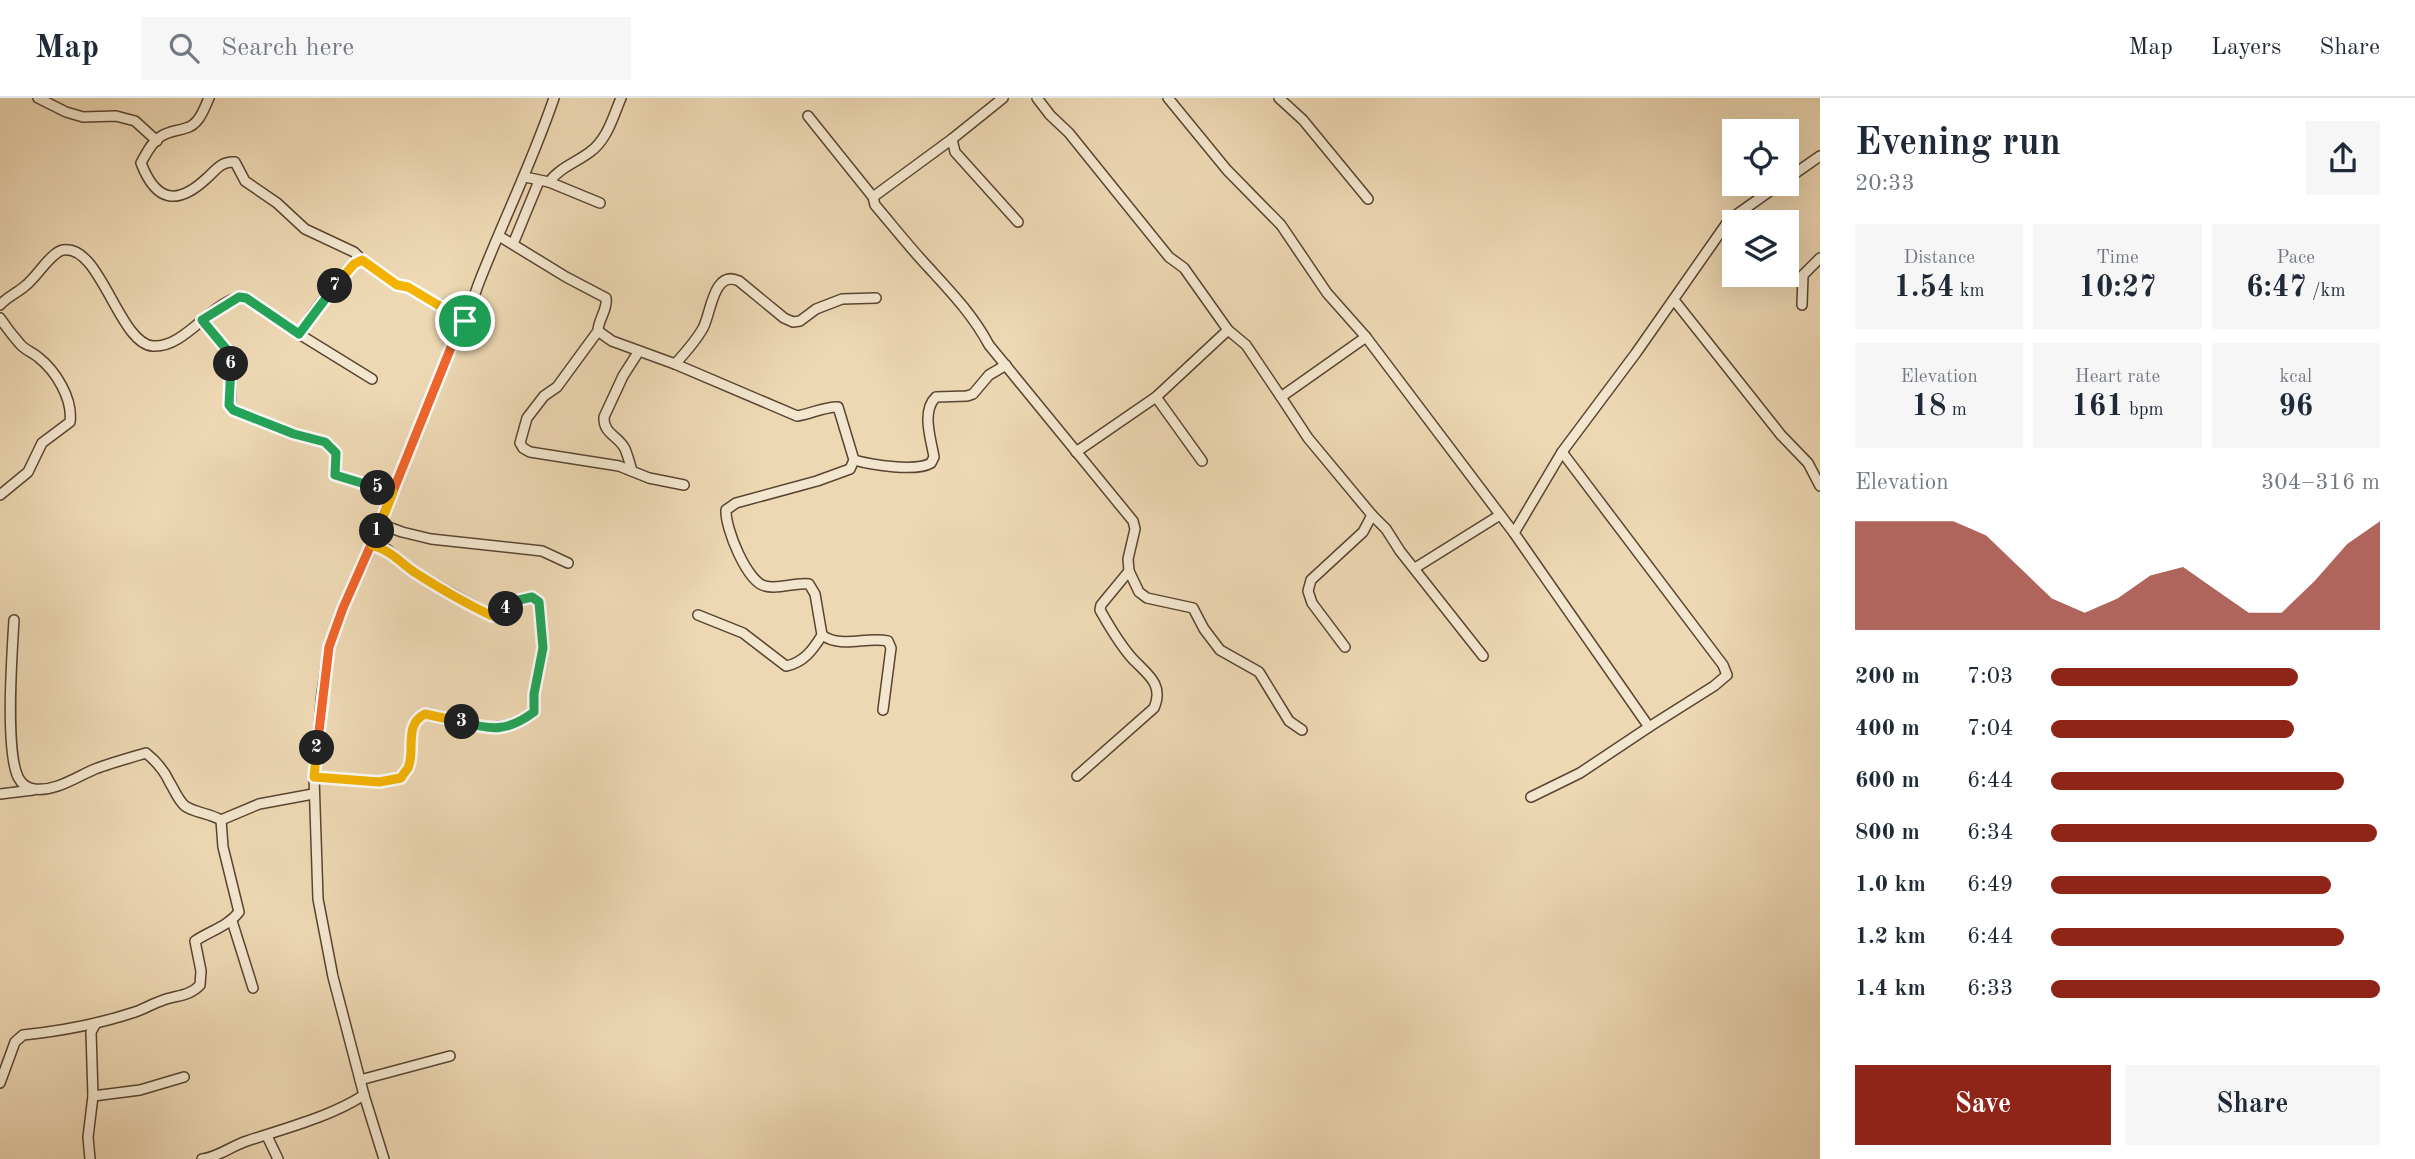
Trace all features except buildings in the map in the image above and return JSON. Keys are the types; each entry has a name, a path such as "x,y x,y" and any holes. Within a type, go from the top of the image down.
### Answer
{"street":[{"path":"38,98 83,117 116,116 135,121 157,141"},
{"path":"209,98 195,123 161,136 141,163 153,188 172,197 184,195 227,161 234,162 245,181 277,203 304,229 354,253 397,285 408,287 465,321"},
{"path":"384,1159 333,977 318,900 313,794 329,647 458,330 465,321 479,281 525,177 554,98"},
{"path":"513,244 544,181 592,151 604,138 621,98"},
{"path":"873,197 1003,98"},
{"path":"1037,98 1069,133 1169,257 1184,268 1228,330 1246,345 1308,438 1386,529 1400,551 1483,656"},
{"path":"1168,98 1227,170 1281,225 1326,293 1366,337 1514,533 1649,727"},
{"path":"1279,98 1303,120 1368,199"},
{"path":"808,116 873,197 875,205 954,293 1006,366 1133,521 1135,529 1128,548 1129,571 1139,592 1146,598 1193,608 1204,629 1220,650 1259,672 1289,721 1302,730"},
{"path":"952,139 955,152 1018,222"},
{"path":"1799,171 1820,156"},
{"path":"525,177 544,181 600,203"},
{"path":"1514,533 1562,452 1729,220 1763,196"},
{"path":"499,236 566,277 607,298 607,306 598,331 557,387 544,396 527,418 520,443 523,449 619,466 649,478 684,485"},
{"path":"0,306 25,286 57,253 67,250 79,253 104,285 130,332 140,343 163,346 177,340 202,320 239,297 246,298 372,379"},
{"path":"1802,305 1803,275 1820,258"},
{"path":"299,334 347,270 362,260"},
{"path":"675,364 705,325 715,292 727,280 739,281 784,318 793,322 842,299 876,298"},
{"path":"1674,300 1781,435 1808,463 1820,486"},
{"path":"0,318 22,347 38,356 65,388 65,399 71,412 70,422 42,443 28,472 0,495"},
{"path":"202,320 227,350 230,362 229,405 233,410 294,434 325,442 336,453 335,475 393,492"},
{"path":"1076,453 1156,397 1228,330"},
{"path":"598,331 612,341 675,364 797,416 814,413 829,406 838,407 854,460 850,469 839,475 736,503 726,510 728,527 753,579 763,586 809,584 815,594 822,635 829,640 888,641 891,648 883,710"},
{"path":"1281,397 1366,337"},
{"path":"632,471 624,447 607,431 604,417 623,376 639,351"},
{"path":"854,460 918,467 931,463 934,457 928,416 931,401 936,397 973,394 989,375 1006,366"},
{"path":"1156,397 1202,461"},
{"path":"1531,797 1580,773 1727,675 1723,665 1562,452"},
{"path":"1345,647 1312,603 1308,591 1311,580 1363,532 1372,514"},
{"path":"1415,568 1500,515"},
{"path":"380,524 430,539 542,551 568,563"},
{"path":"314,777 379,782 401,778 409,766 411,733 417,718 425,714 490,729 525,719 534,712 534,694 543,648 539,602 532,597 515,601 502,613 492,616 412,570 388,550 372,545"},
{"path":"1077,776 1154,708 1157,702 1156,686 1151,676 1131,657 1100,610 1101,605 1129,571"},
{"path":"698,615 743,633 786,666 797,664 822,635"},
{"path":"14,620 13,754 17,776 25,787 35,790"},
{"path":"0,794 57,786 96,769 146,753 170,781 183,804 194,811 208,812 221,820"},
{"path":"221,820 259,804 313,794"},
{"path":"0,1083 15,1042 23,1035 48,1034 132,1013 161,1001 193,993 200,985 201,971 195,941 232,921 239,912 223,847 221,820"},
{"path":"232,921 253,988"},
{"path":"90,1159 88,1137 93,1096 91,1032 96,1023"},
{"path":"360,1080 450,1056"},
{"path":"93,1096 140,1090 184,1077"},
{"path":"202,1159 214,1157 245,1142 345,1107 364,1095"},
{"path":"267,1136 278,1159"}],"route":[{"path":"465,321 408,287 397,285 362,260 347,270 299,334 246,298 232,300 202,320 227,350 231,378 229,405 233,410 294,434 325,442 336,453 335,475 393,492 380,524 372,545 388,550 412,570 492,616 502,613 515,601 532,597 539,602 543,648 534,694 534,712 525,719 490,729 425,714 417,718 411,733 409,766 401,778 379,782 314,777 329,647 343,608 372,545 393,492 401,469 447,363 458,330 465,321"}]}
